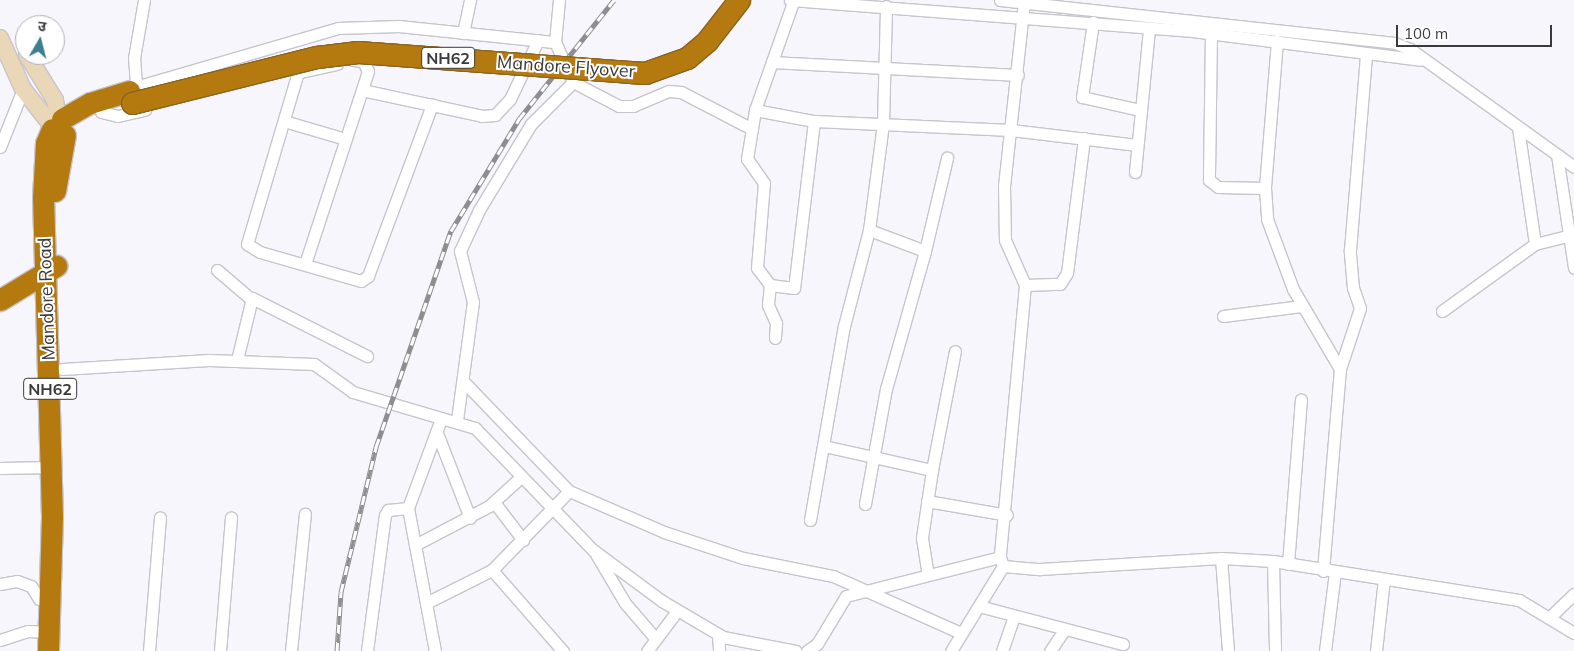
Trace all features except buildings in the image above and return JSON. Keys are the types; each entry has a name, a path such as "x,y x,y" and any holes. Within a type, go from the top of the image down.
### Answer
{"highway":[{"name":"Mandore Flyover","path":"96,107 132,93 313,45 358,39 641,61 679,48 723,0"},
{"name":"Mandore Flyover","path":"132,93 317,57 358,52 646,73 688,58 708,41 739,0"},
{"name":"NH62","path":"51,261 60,126 96,107"},
{"path":"0,285 51,261"},
{"path":"0,300 51,261"},
{"name":"Mandore Road","path":"51,261 62,369 66,516 59,651"},
{"name":"Mandore Road","path":"48,641 51,596 51,261"}],"street":[{"path":"144,0 134,58 132,93 338,28 399,26 555,42"},
{"path":"463,33 470,0"},
{"path":"559,0 555,42 574,82 619,106 633,106 669,91 681,92 752,129"},
{"path":"1000,0 1395,43 1410,49 1420,60 1574,167"},
{"path":"775,338 776,323 768,305 770,285 757,268 764,182 746,159 755,110 791,1 886,6 922,6 938,3 1022,18 1093,22 1211,33 1420,60"},
{"path":"950,651 980,606 1001,558 1007,515 1025,284 1005,240 1004,185 1018,74 1024,2"},
{"path":"810,520 844,326 869,230 883,123 887,66 886,6"},
{"path":"1093,22 1082,98 1140,110"},
{"path":"1134,172 1149,28"},
{"path":"0,32 15,45"},
{"path":"1211,33 1209,180 1218,187 1265,188"},
{"path":"0,38 23,89 60,126"},
{"path":"362,90 432,105 495,115 510,99 538,40"},
{"path":"1277,41 1265,188 1271,237 1301,306 1340,369"},
{"path":"1325,651 1329,531 1340,369 1360,308 1352,282 1350,250 1366,54"},
{"path":"96,107 118,116 298,72 363,61 368,71 305,264"},
{"path":"772,62 887,66 1018,74"},
{"path":"33,65 55,100 60,126"},
{"path":"298,72 247,244 305,264 366,279 432,105"},
{"path":"458,417 464,386 473,302 460,251 479,210 532,124 574,82"},
{"path":"0,147 23,89"},
{"path":"755,110 814,120 1011,130 1137,144"},
{"path":"770,285 794,288 814,120"},
{"path":"284,121 345,140"},
{"path":"1518,128 1535,244"},
{"path":"1025,284 1060,284 1067,273 1084,138"},
{"path":"1557,155 1566,236 1574,268"},
{"path":"866,504 876,458 886,389 925,252 948,158"},
{"path":"869,230 925,252"},
{"path":"1442,311 1535,244 1566,236"},
{"path":"217,270 250,301 367,356"},
{"path":"237,360 250,301"},
{"path":"1222,316 1301,306"},
{"path":"927,571 922,554 927,501 955,352"},
{"path":"62,369 237,360 314,364 354,392 441,419 458,417 485,434 521,477 555,508 593,550 625,603 655,638"},
{"path":"464,386 569,491 673,535 743,558 833,576 855,588 961,634"},
{"path":"1289,560 1302,400"},
{"path":"435,651 408,508 441,419"},
{"path":"437,433 470,518"},
{"path":"824,446 932,470"},
{"path":"0,468 52,467"},
{"path":"415,545 470,518 494,502 521,477"},
{"path":"426,603 492,570 555,508 569,491"},
{"path":"927,501 1007,515"},
{"path":"494,502 523,540"},
{"path":"368,651 373,582 385,515 388,510 408,508"},
{"path":"291,651 305,514"},
{"path":"149,651 160,517"},
{"path":"220,651 231,517"},
{"path":"593,550 677,611 718,635 749,647 796,651"},
{"path":"807,651 817,644 846,596 855,588 927,571 1001,558 1040,569 1221,558 1289,560 1384,579 1487,593 1519,600 1554,614 1574,633"},
{"path":"1221,558 1228,651"},
{"path":"1273,561 1275,651"},
{"path":"492,570 563,651"},
{"path":"1376,651 1384,579"},
{"path":"0,584 17,581 31,586 38,600 51,596"},
{"path":"1554,614 1571,598"},
{"path":"980,606 1064,630 1123,644"},
{"path":"647,651 677,611"},
{"path":"1002,651 1014,616"},
{"path":"1050,651 1064,630"},
{"path":"0,640 28,631 48,641"},
{"path":"718,635 719,651"}],"railway":[{"path":"337,651 341,592 376,447 451,231 519,119 614,0"}]}
